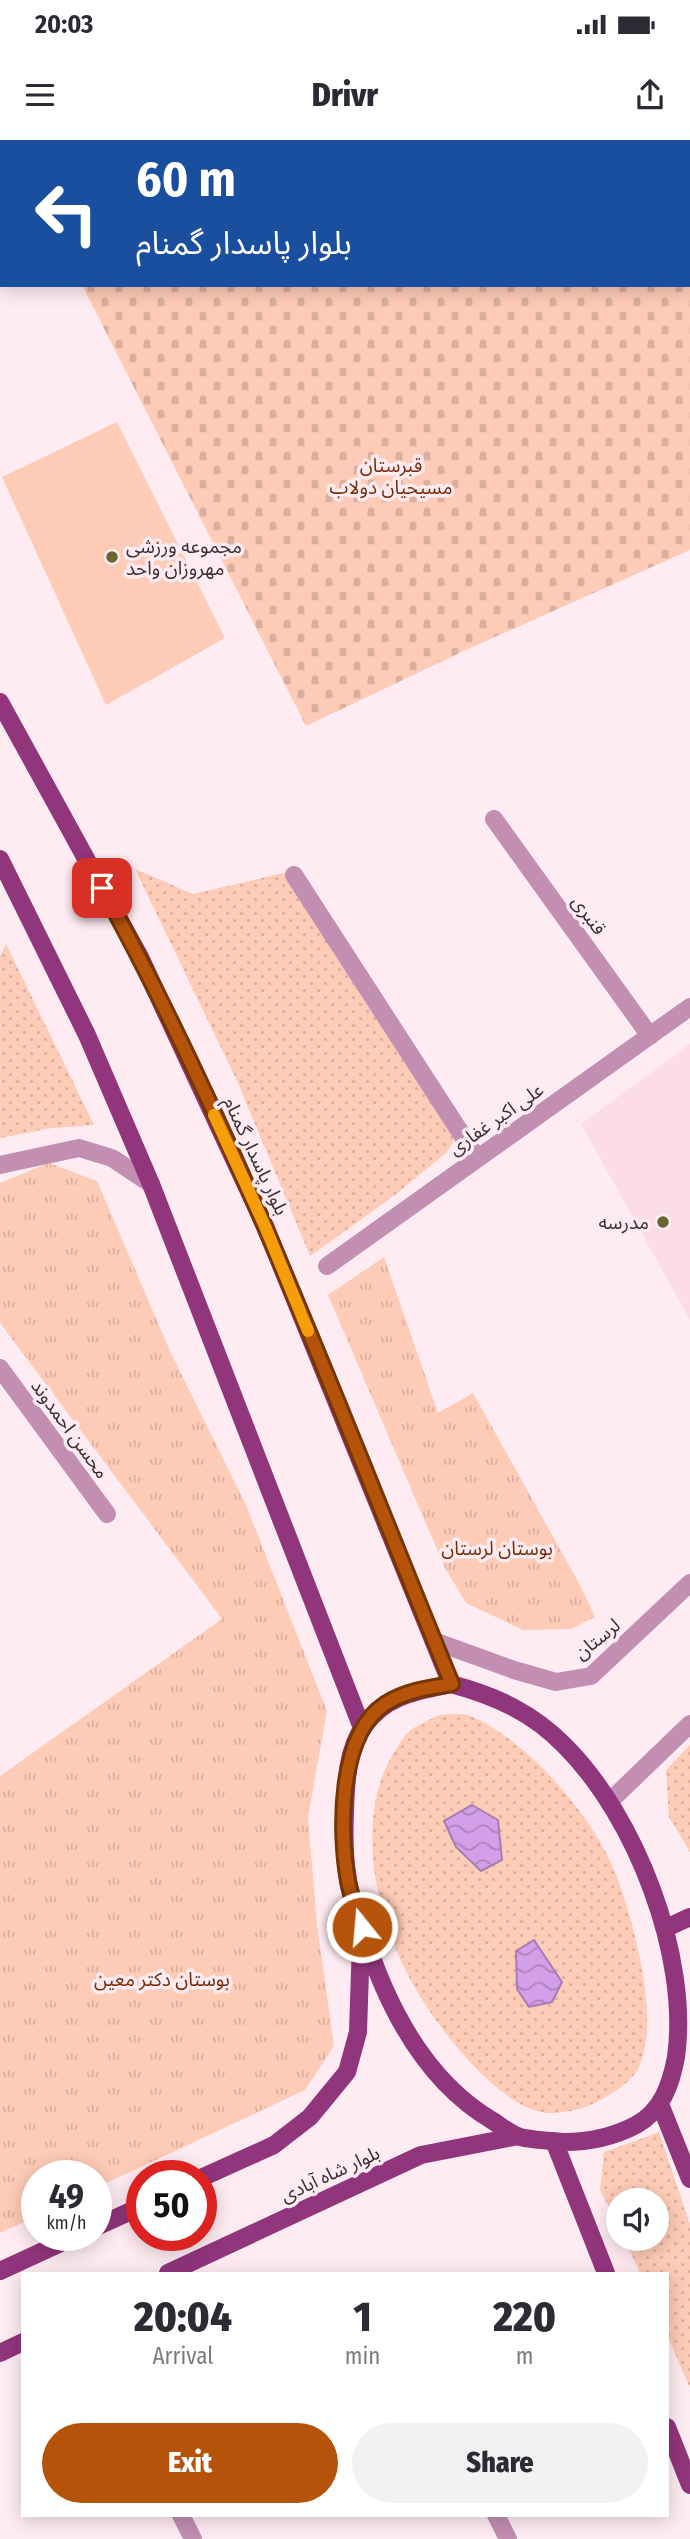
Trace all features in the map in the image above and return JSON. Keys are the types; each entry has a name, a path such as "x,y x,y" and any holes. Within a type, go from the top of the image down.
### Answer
{"main road":[{"name":"بلوار پاسدار گمنام","path":"0,702 140,957 260,1214 452,1684"},
{"path":"0,859 87,1035 151,1184 362,1727"},
{"path":"452,1684 508,1703 537,1720 566,1746 609,1802 649,1879 666,1928 684,1995 679,2038 672,2079 660,2104 640,2123 617,2134 585,2142 518,2137 473,2109 438,2077 405,2028 377,1975 348,1882 344,1840 349,1761 362,1727 383,1705 406,1693 452,1684"},
{"path":"666,1928 690,1917"},
{"path":"217,2171 274,2145 310,2118 346,2072 358,2032 362,1927"},
{"path":"660,2104 690,2179"},
{"name":"بلوار شاه آبادی","path":"170,2272 421,2155 518,2137"},
{"path":"554,2141 606,2272"},
{"path":"0,2271 43,2251"},
{"path":"0,2353 21,2343"},
{"path":"669,2432 690,2485"}],"street":[{"name":"قنبری","path":"494,818 650,1035"},
{"path":"294,875 477,1158"},
{"name":"علی اکبر غفاری","path":"327,1266 690,1007"},
{"path":"0,1165 79,1147 112,1158 151,1184"},
{"name":"محسن احمدوند","path":"0,1368 107,1514"},
{"name":"لرستان","path":"434,1641 556,1682 591,1676 690,1583"},
{"path":"609,1802 690,1724"},
{"path":"181,2517 193,2539"},
{"path":"497,2517 508,2539"}],"shaded area":[{"name":"مدرسه","path":"690,1044 690,1320 581,1124"}],"green space":[{"name":"قبرستان مسیحیان دولاب","path":"83,287 690,287 690,550 468,649 306,726"},
{"name":"مجموعه ورزشی مهروزان واحد","path":"117,422 225,638 106,705 2,477"},
{"path":"135,869 193,894 288,872 458,1134 447,1152 395,1195 310,1256 238,1083"},
{"path":"6,944 94,1125 52,1128 0,1138 0,956"},
{"name":"بوستان دکتر معین","path":"49,1163 97,1181 170,1351 246,1505 327,1711 308,1817 317,1924 334,2046 305,2090 156,2160 126,2160 126,2174 112,2180 112,2160 21,2160 21,2223 0,2233 0,1776 222,1619 0,1323 0,1183"},
{"name":"بوستان لرستان","path":"384,1257 438,1413 473,1393 595,1617 571,1629 523,1630 466,1603 445,1568 328,1295"},
{"path":"439,1715 470,1716 490,1726 532,1758 587,1821 611,1863 621,1889 644,1981 647,2006 645,2045 638,2069 629,2081 606,2097 583,2108 556,2113 541,2112 522,2105 503,2093 484,2076 466,2058 420,1997 403,1966 387,1926 374,1869 372,1840 376,1796 385,1769 403,1739 414,1728"},
{"path":"690,1745 690,1852 669,1817 666,1770"},
{"path":"659,2132 690,2224 690,2388 669,2340 669,2272 640,2272 630,2251 669,2251 669,2188 606,2188 606,2202 600,2190 604,2152"}],"water":[{"path":"472,1805 498,1820 502,1860 481,1871 456,1847 444,1821"},
{"path":"534,1940 562,1982 552,2002 529,2007 517,1989 516,1951"}],"slow traffic":[{"path":"214,1115 265,1226 308,1331"}],"place":[{"name":"مجموعه ورزشی مهروزان واحد","path":"112,557"},
{"name":"مدرسه","path":"663,1222"}],"route":[{"path":"102,888 140,957 265,1226 452,1684 406,1693 383,1705 362,1727 349,1761 344,1840 348,1882 362,1927"}]}
